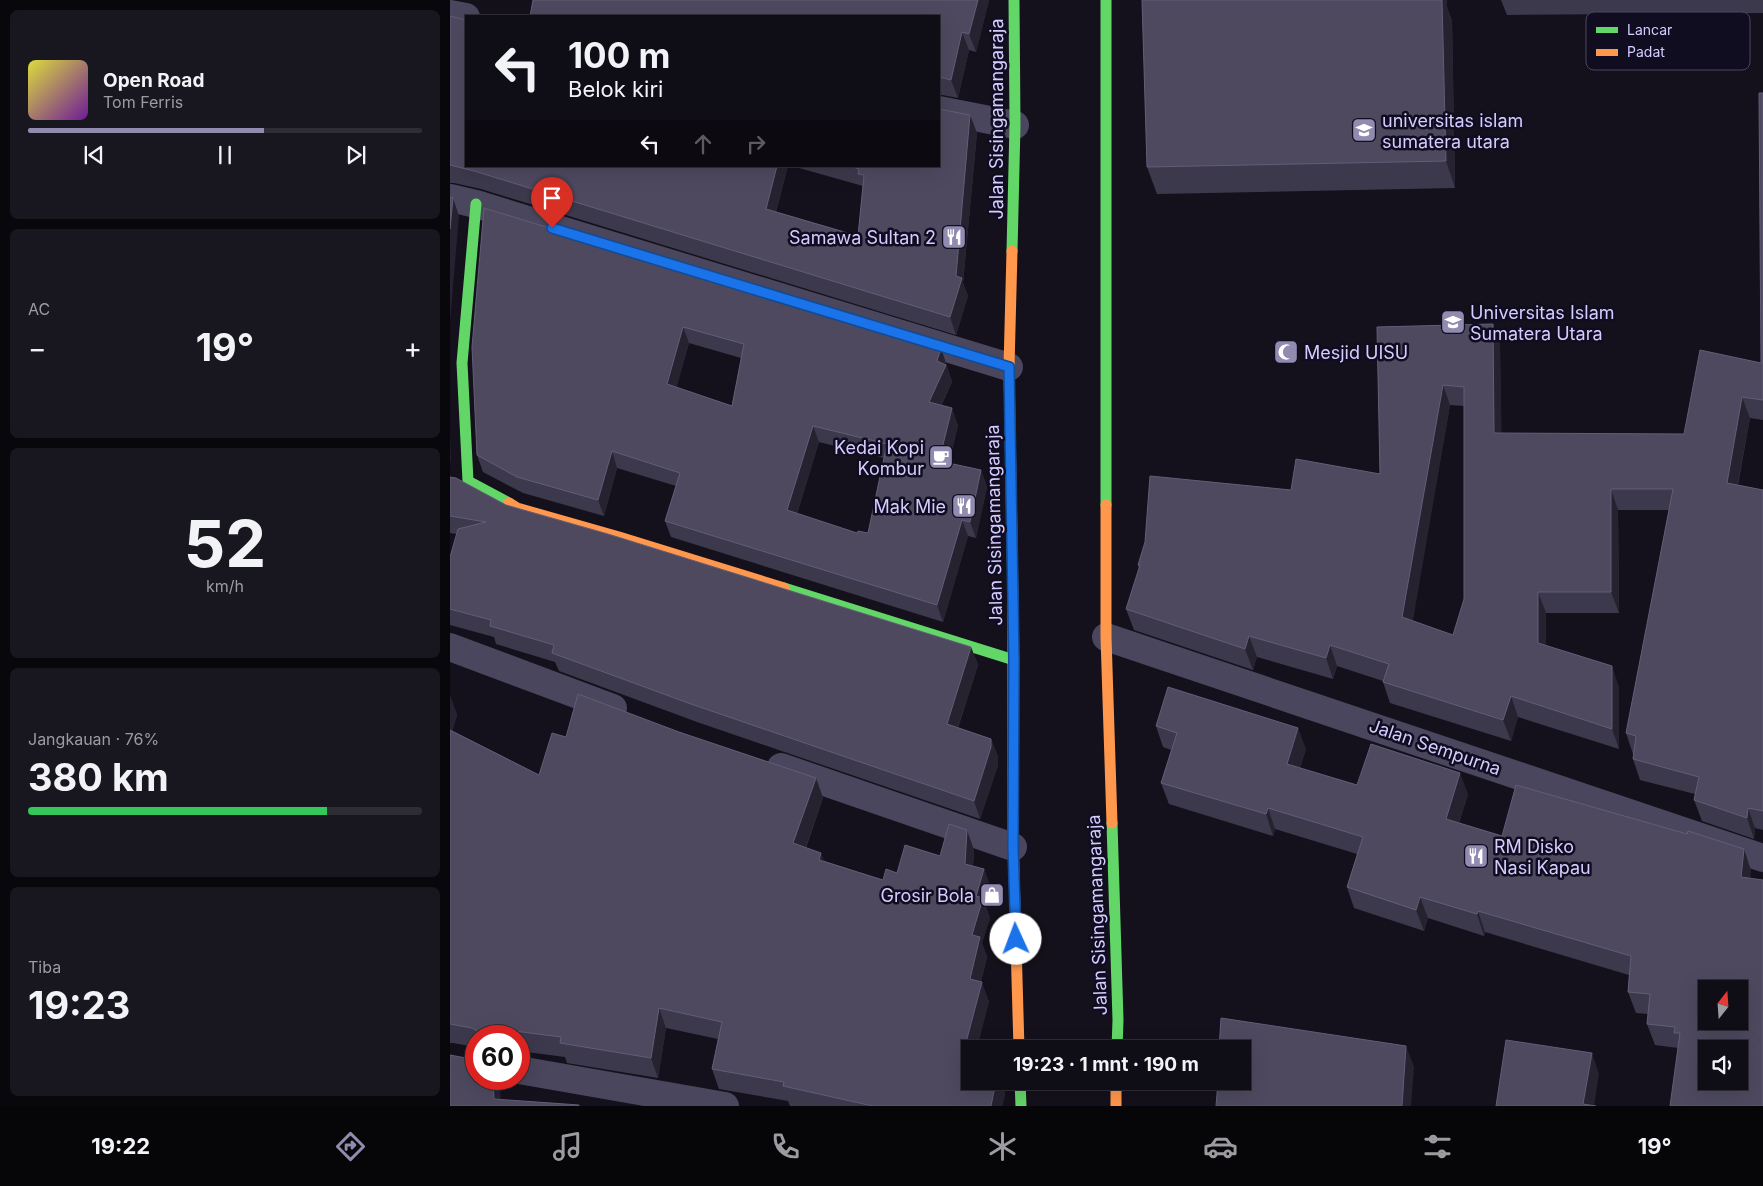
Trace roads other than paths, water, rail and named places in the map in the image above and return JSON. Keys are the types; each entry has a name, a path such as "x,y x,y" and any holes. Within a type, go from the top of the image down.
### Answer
{"main road":[{"name":"Jalan Sisingamangaraja","path":"1014,0 1015,125 1009,367 1014,660 1013,847 1019,1040"},
{"name":"Jalan Sisingamangaraja","path":"1106,0 1106,637 1118,1010 1117,1040"},
{"path":"476,204 462,363 459,479 517,508 619,537 1014,660"},
{"path":"1020,1090 1021,1106"},
{"path":"1116,1090 1116,1106"}],"street":[{"path":"450,14 465,17"},
{"path":"940,110 1015,125"},
{"path":"450,198 476,204 1009,367"},
{"name":"Jalan Sempurna","path":"1106,637 1763,858"},
{"path":"450,647 637,716"},
{"path":"758,760 1013,847"},
{"path":"530,1072 725,1106"}],"place":[{"name":"universitas islam sumatera utara","path":"1364,130"},
{"name":"Samawa Sultan 2","path":"954,237"},
{"name":"Universitas Islam Sumatera Utara","path":"1453,322"},
{"name":"Mesjid UISU","path":"1286,352"},
{"name":"Kedai Kopi Kombur","path":"941,457"},
{"name":"Mak Mie","path":"964,506"},
{"name":"RM Disko Nasi Kapau","path":"1476,856"},
{"name":"Grosir Bola","path":"992,895"}]}
